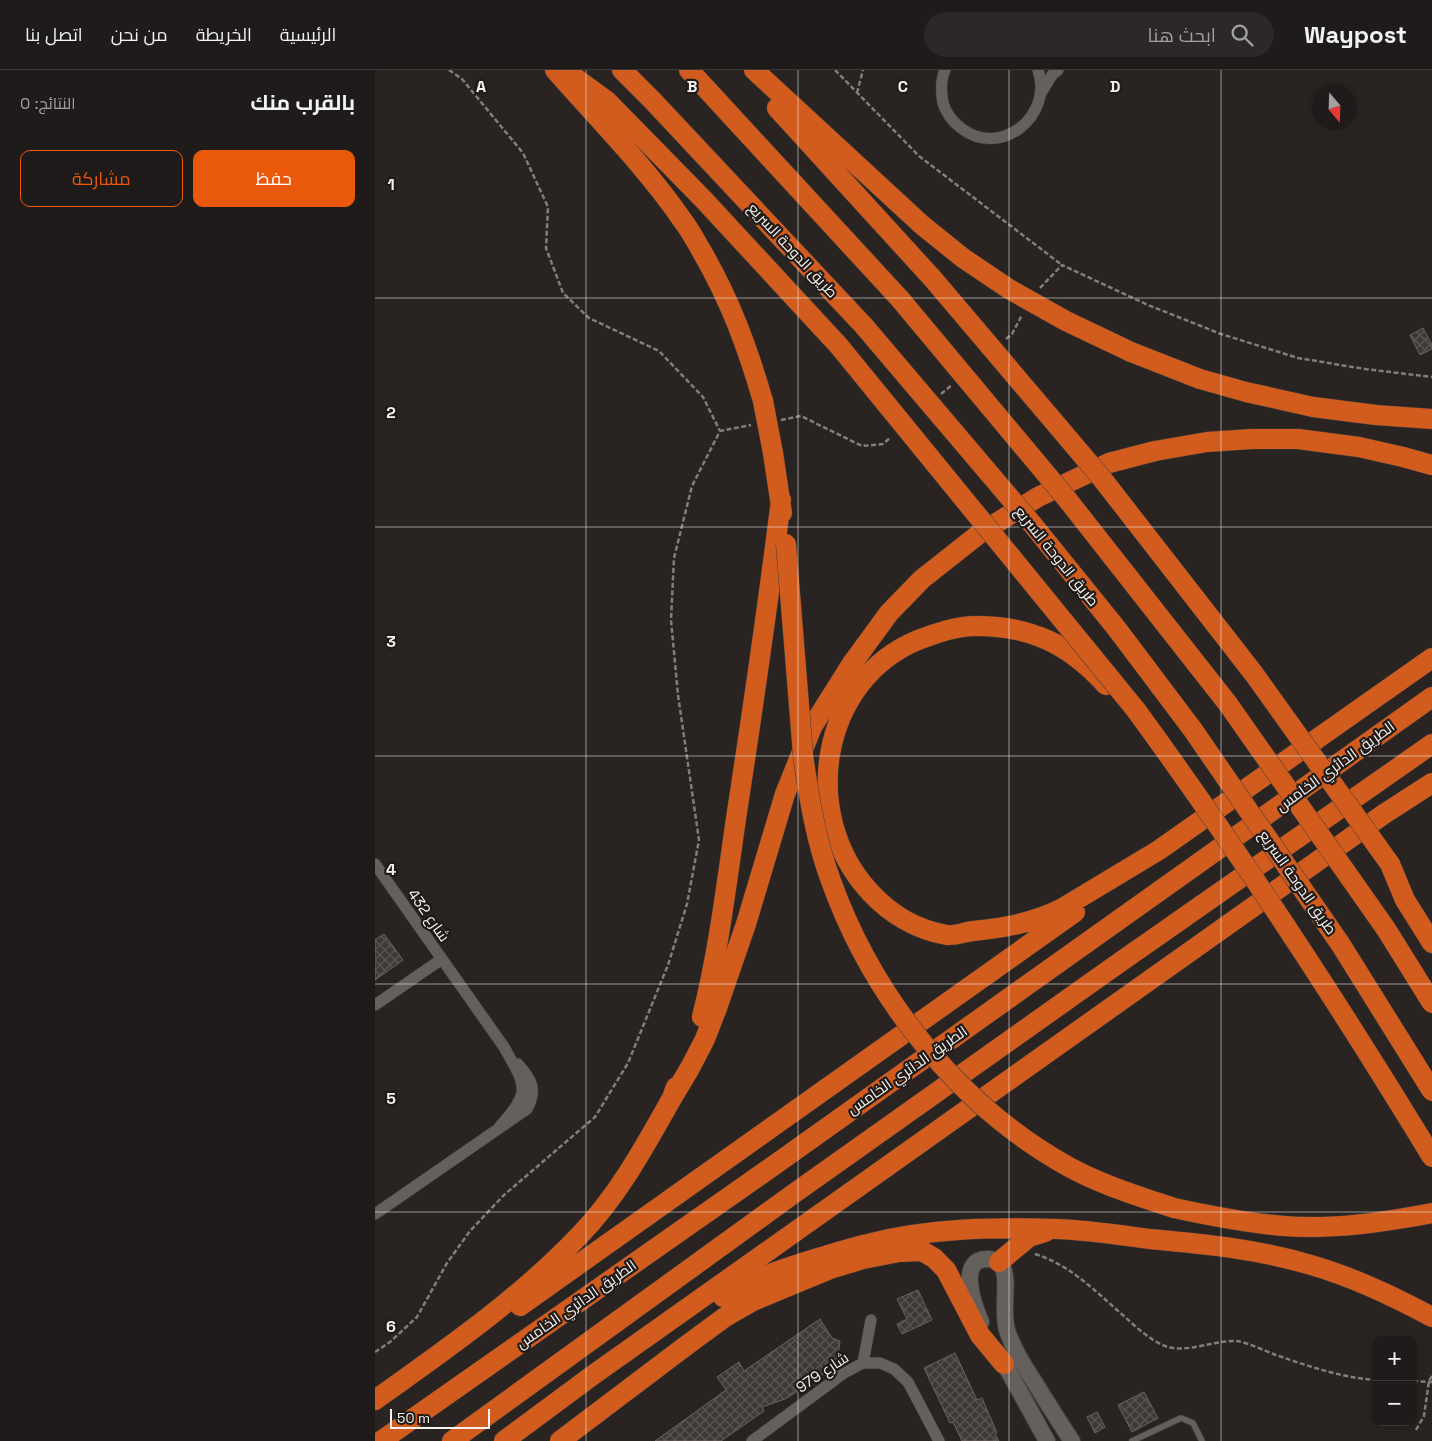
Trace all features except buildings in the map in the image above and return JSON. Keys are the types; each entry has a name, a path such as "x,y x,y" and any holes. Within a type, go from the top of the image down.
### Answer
{"highway":[{"path":"555,70 642,168 684,221 735,316 749,352 763,401 781,500 803,755 817,835 831,881 863,953 885,991 909,1025 943,1066 969,1092 1017,1134 1070,1167 1102,1183 1175,1208 1213,1216 1285,1226 1337,1226 1386,1222 1432,1213"},
{"path":"564,70 607,102 621,116 704,200 839,346 1136,710 1173,761 1313,967 1432,1157"},
{"name":"طريق الدوحة السريع","path":"622,70 864,326 1033,525 1117,629 1193,730 1341,945 1432,1091"},
{"path":"689,70 900,299 1067,499 1227,704 1386,929 1432,1003"},
{"path":"743,70 933,279 1100,476 1243,659 1390,864 1415,893 1432,917"},
{"path":"754,70 923,225 963,258 1009,288 1066,321 1131,352 1200,379 1246,392 1313,407 1376,415 1432,419"},
{"path":"375,1400 433,1359 528,1284 580,1236 634,1165 705,1039 746,924 785,794 812,727 851,665 889,613 922,579 979,534 1038,497 1109,463 1155,451 1207,442 1252,439 1298,439 1359,447 1432,466"},
{"path":"672,1098 697,1036 712,976 763,642 781,500"},
{"path":"1159,850 1045,917 993,930 949,935 920,927 904,920 877,899 855,875 837,839 828,790 827,766 834,734 847,703 859,686 887,658 905,646 931,635 966,626 1002,627 1025,631 1061,647 1082,661 1129,711 1152,741 1173,761"},
{"path":"433,1359 487,1328 538,1293 1129,874 1159,850 1432,658"},
{"name":"الطريق الدائري الخامس","path":"381,1441 805,1143 1432,697"},
{"path":"452,1441 1116,965 1432,744"},
{"path":"504,1441 593,1375 1384,814 1432,785"},
{"path":"1390,864 1405,900 1432,943"},
{"path":"593,1375 739,1287 775,1271 869,1243 952,1231 1057,1229 1224,1246 1311,1265 1356,1280 1432,1317"},
{"path":"999,1262 1029,1237 1057,1229"},
{"path":"560,1441 725,1317 753,1301 830,1269 863,1259 899,1252 921,1251 939,1262 947,1270 980,1335 1005,1364"}],"street":[{"path":"1037,70 1040,78 1041,93"},
{"path":"942,72 941,92 944,108 953,122 966,132 982,138 999,138 1015,132 1028,122 1037,108 1041,93 1052,75 1058,70"},
{"name":"شارع 432","path":"375,864 503,1048 530,1078 533,1094 527,1109 375,1214"},
{"path":"375,1006 442,959"},
{"path":"1047,1441 980,1320 969,1276 977,1263 984,1259 992,1259 999,1262 1005,1271 1004,1316 1010,1340 1072,1441"},
{"path":"863,1363 871,1320"},
{"name":"شارع 979","path":"752,1441 844,1373 863,1363 880,1363 894,1368 908,1382 939,1441"}],"lane":[{"path":"1132,1441 1181,1418 1193,1423 1202,1441"}],"path":[{"path":"449,70 462,79 523,153 547,207 546,248 563,292 589,318 659,351 703,397 720,431"},
{"path":"835,70 919,156 1062,265"},
{"path":"857,93 863,70"},
{"path":"1015,1248 1048,1258 1076,1274 1137,1328 1164,1346 1179,1350 1238,1341 1312,1368 1372,1380"},
{"path":"1416,1430 1425,1416 1432,1376"},
{"path":"1417,1381 1431,1382"}]}
